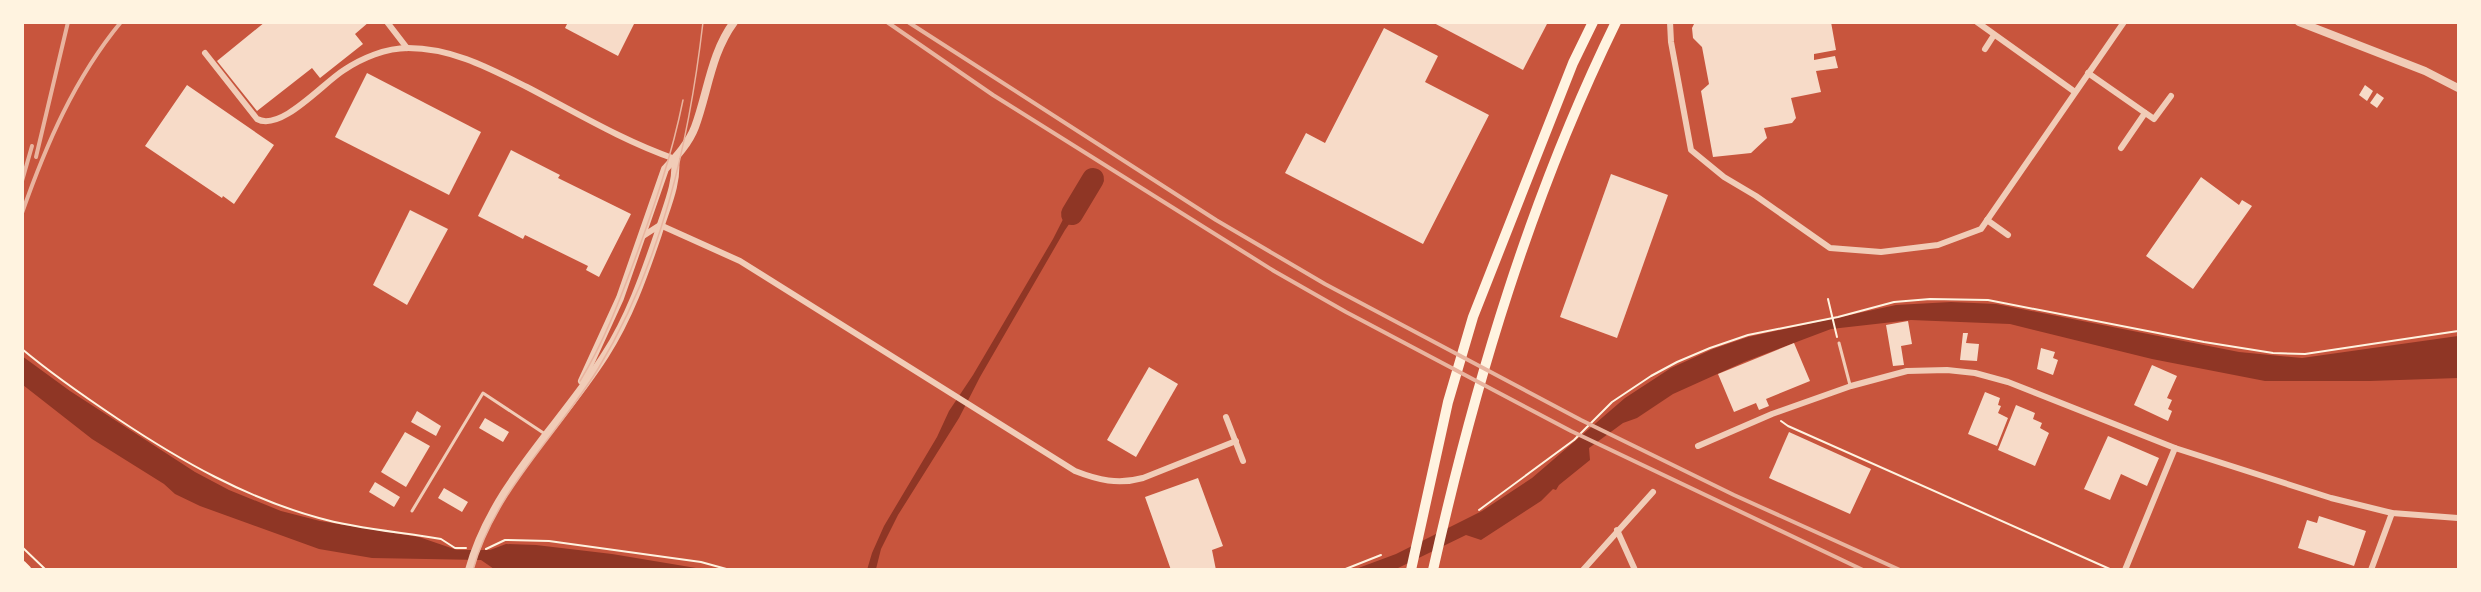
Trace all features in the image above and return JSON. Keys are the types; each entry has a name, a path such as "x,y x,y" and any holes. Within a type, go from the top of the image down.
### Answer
{"highway":[{"path":"1411,570 1448,402 1473,317 1573,63 1593,22"},
{"path":"1433,569 1471,411 1496,328 1554,165 1587,83 1616,22"}],"main road":[{"path":"22,565 27,570"}],"street":[{"path":"387,22 406,48"},
{"path":"573,398 606,333 643,236 665,169 675,159 694,129 723,37 734,22"},
{"path":"1670,22 1671,42 1691,150 1715,170 1830,248 1881,252 1938,245 1981,229 2124,22"},
{"path":"1977,22 2075,92"},
{"path":"2299,22 2425,71 2458,88"},
{"path":"1985,49 1994,35"},
{"path":"205,53 257,119 266,123 287,114 354,64 380,53 406,48 449,53 474,60 637,144 675,159"},
{"path":"2088,74 2154,119 2171,96"},
{"path":"2121,148 2145,113"},
{"path":"470,566 480,537 504,492 606,354 620,327 635,296 660,225 672,188 676,168 675,159"},
{"path":"1987,220 2008,235"},
{"path":"643,236 660,225"},
{"path":"660,225 740,261 1075,471 1099,480 1131,482 1236,441"},
{"path":"1698,446 1772,414 1851,386 1907,371 1947,370 1975,373 2008,382 2175,448 2287,485 2392,513 2458,518"},
{"path":"1226,417 1244,460"},
{"path":"2125,570 2175,448"},
{"path":"1583,570 1653,492"},
{"path":"2371,570 2392,513"},
{"path":"1617,530 1635,570"}],"lane":[{"path":"1839,343 1851,386"},
{"path":"412,511 483,393 547,435"}],"path":[{"path":"1828,299 1839,343"},
{"path":"1479,510 1574,441 1612,402 1651,376 1710,348 1748,335 1894,302 1930,299 1988,300 2204,342 2305,354 2458,331"},
{"path":"22,349 60,380 183,462 228,484 320,519 441,539 455,548 476,548"},
{"path":"1772,414 1788,426 2112,570"},
{"path":"486,549 505,540 549,541 701,561 730,570"},
{"path":"22,547 46,570"},
{"path":"1343,570 1381,555"}],"shaded area":[{"path":"1081,184 1092,191 1065,230 980,377 959,418 898,515 881,549 876,569 867,570 884,526 937,437 949,411 973,375 1053,239"},
{"path":"1951,302 1996,304 2239,352 2302,358 2458,336 2458,378 2265,381 2152,359 2010,324 1911,320 1831,329 1744,362 1673,394 1637,418 1623,423 1589,448 1590,460 1556,490 1553,489 1541,501 1481,540 1466,535 1396,569 1353,570 1396,554 1482,511 1532,478 1625,398 1671,368 1713,349 1748,337 1896,305"},
{"path":"22,356 70,391 195,472 229,490 281,511 320,521 419,537 457,550 490,550 506,544 536,545 612,554 702,569 494,569 481,560 372,558 319,549 200,506 175,494 164,484 92,439 23,385"}],"building":[{"path":"265,22 369,22 355,34 363,44 320,78 312,68 257,111 217,61"},
{"path":"568,22 635,22 618,56 565,28"},
{"path":"1432,22 1548,22 1523,70"},
{"path":"1695,22 1831,22 1836,50 1814,54 1814,60 1835,56 1838,68 1816,71 1821,92 1791,98 1796,118 1792,123 1764,128 1767,138 1751,153 1713,157 1701,91 1709,84 1702,47 1693,38 1692,28"},
{"path":"1384,28 1438,56 1425,82 1489,115 1423,244 1285,173 1306,133 1325,143"},
{"path":"367,73 481,132 449,195 335,137"},
{"path":"187,85 274,145 234,204 145,146"},
{"path":"2365,85 2373,91 2367,101 2359,95"},
{"path":"2377,93 2384,98 2377,108 2370,103"},
{"path":"511,150 560,175 558,178 631,214 599,277 586,270 588,266 525,235 523,239 478,216"},
{"path":"1611,174 1668,195 1617,338 1560,317"},
{"path":"2201,177 2239,205 2242,200 2252,206 2193,289 2146,256"},
{"path":"410,210 448,229 407,305 373,285"},
{"path":"1908,321 1912,344 1901,346 1904,365 1893,366 1886,325"},
{"path":"1963,333 1968,333 1966,343 1979,344 1977,361 1960,360"},
{"path":"1794,343 1810,381 1766,399 1769,406 1759,410 1756,403 1734,412 1718,374"},
{"path":"2041,348 2055,352 2053,358 2058,360 2053,375 2037,369"},
{"path":"2152,365 2177,376 2167,398 2172,400 2168,409 2172,411 2168,421 2134,405"},
{"path":"1149,367 1178,384 1136,457 1107,440"},
{"path":"1985,392 2000,398 1998,405 2001,406 1998,413 2008,418 1997,446 1968,434"},
{"path":"2016,405 2035,413 2033,419 2042,423 2040,428 2049,433 2035,466 1998,450"},
{"path":"417,411 441,426 436,436 411,422"},
{"path":"485,418 509,432 503,442 479,428"},
{"path":"405,432 430,446 406,487 381,472"},
{"path":"1789,432 1871,469 1850,514 1769,478"},
{"path":"2108,436 2159,458 2147,486 2121,474 2110,500 2084,489"},
{"path":"1198,478 1223,546 1212,550 1216,570 1171,570 1145,497"},
{"path":"375,482 400,497 394,507 369,492"},
{"path":"444,488 468,502 462,512 438,498"},
{"path":"2319,516 2366,531 2354,566 2298,548 2307,520 2317,523"}],"waterway":[{"path":"1072,214 1093,179"}],"tram line":[{"path":"473,570 483,541 496,515 528,465 598,369 639,288 669,202 680,158 690,113 703,22"},
{"path":"580,381 604,337 635,259 662,181 683,100"}],"railway":[{"path":"36,157 68,22"},
{"path":"22,213 63,113 89,66 121,22"},
{"path":"887,22 993,95 1274,271 1346,312 1571,431 1863,570"},
{"path":"908,22 1216,220 1325,284 1581,420 1734,495 1900,570"},
{"path":"22,181 32,146"}]}
